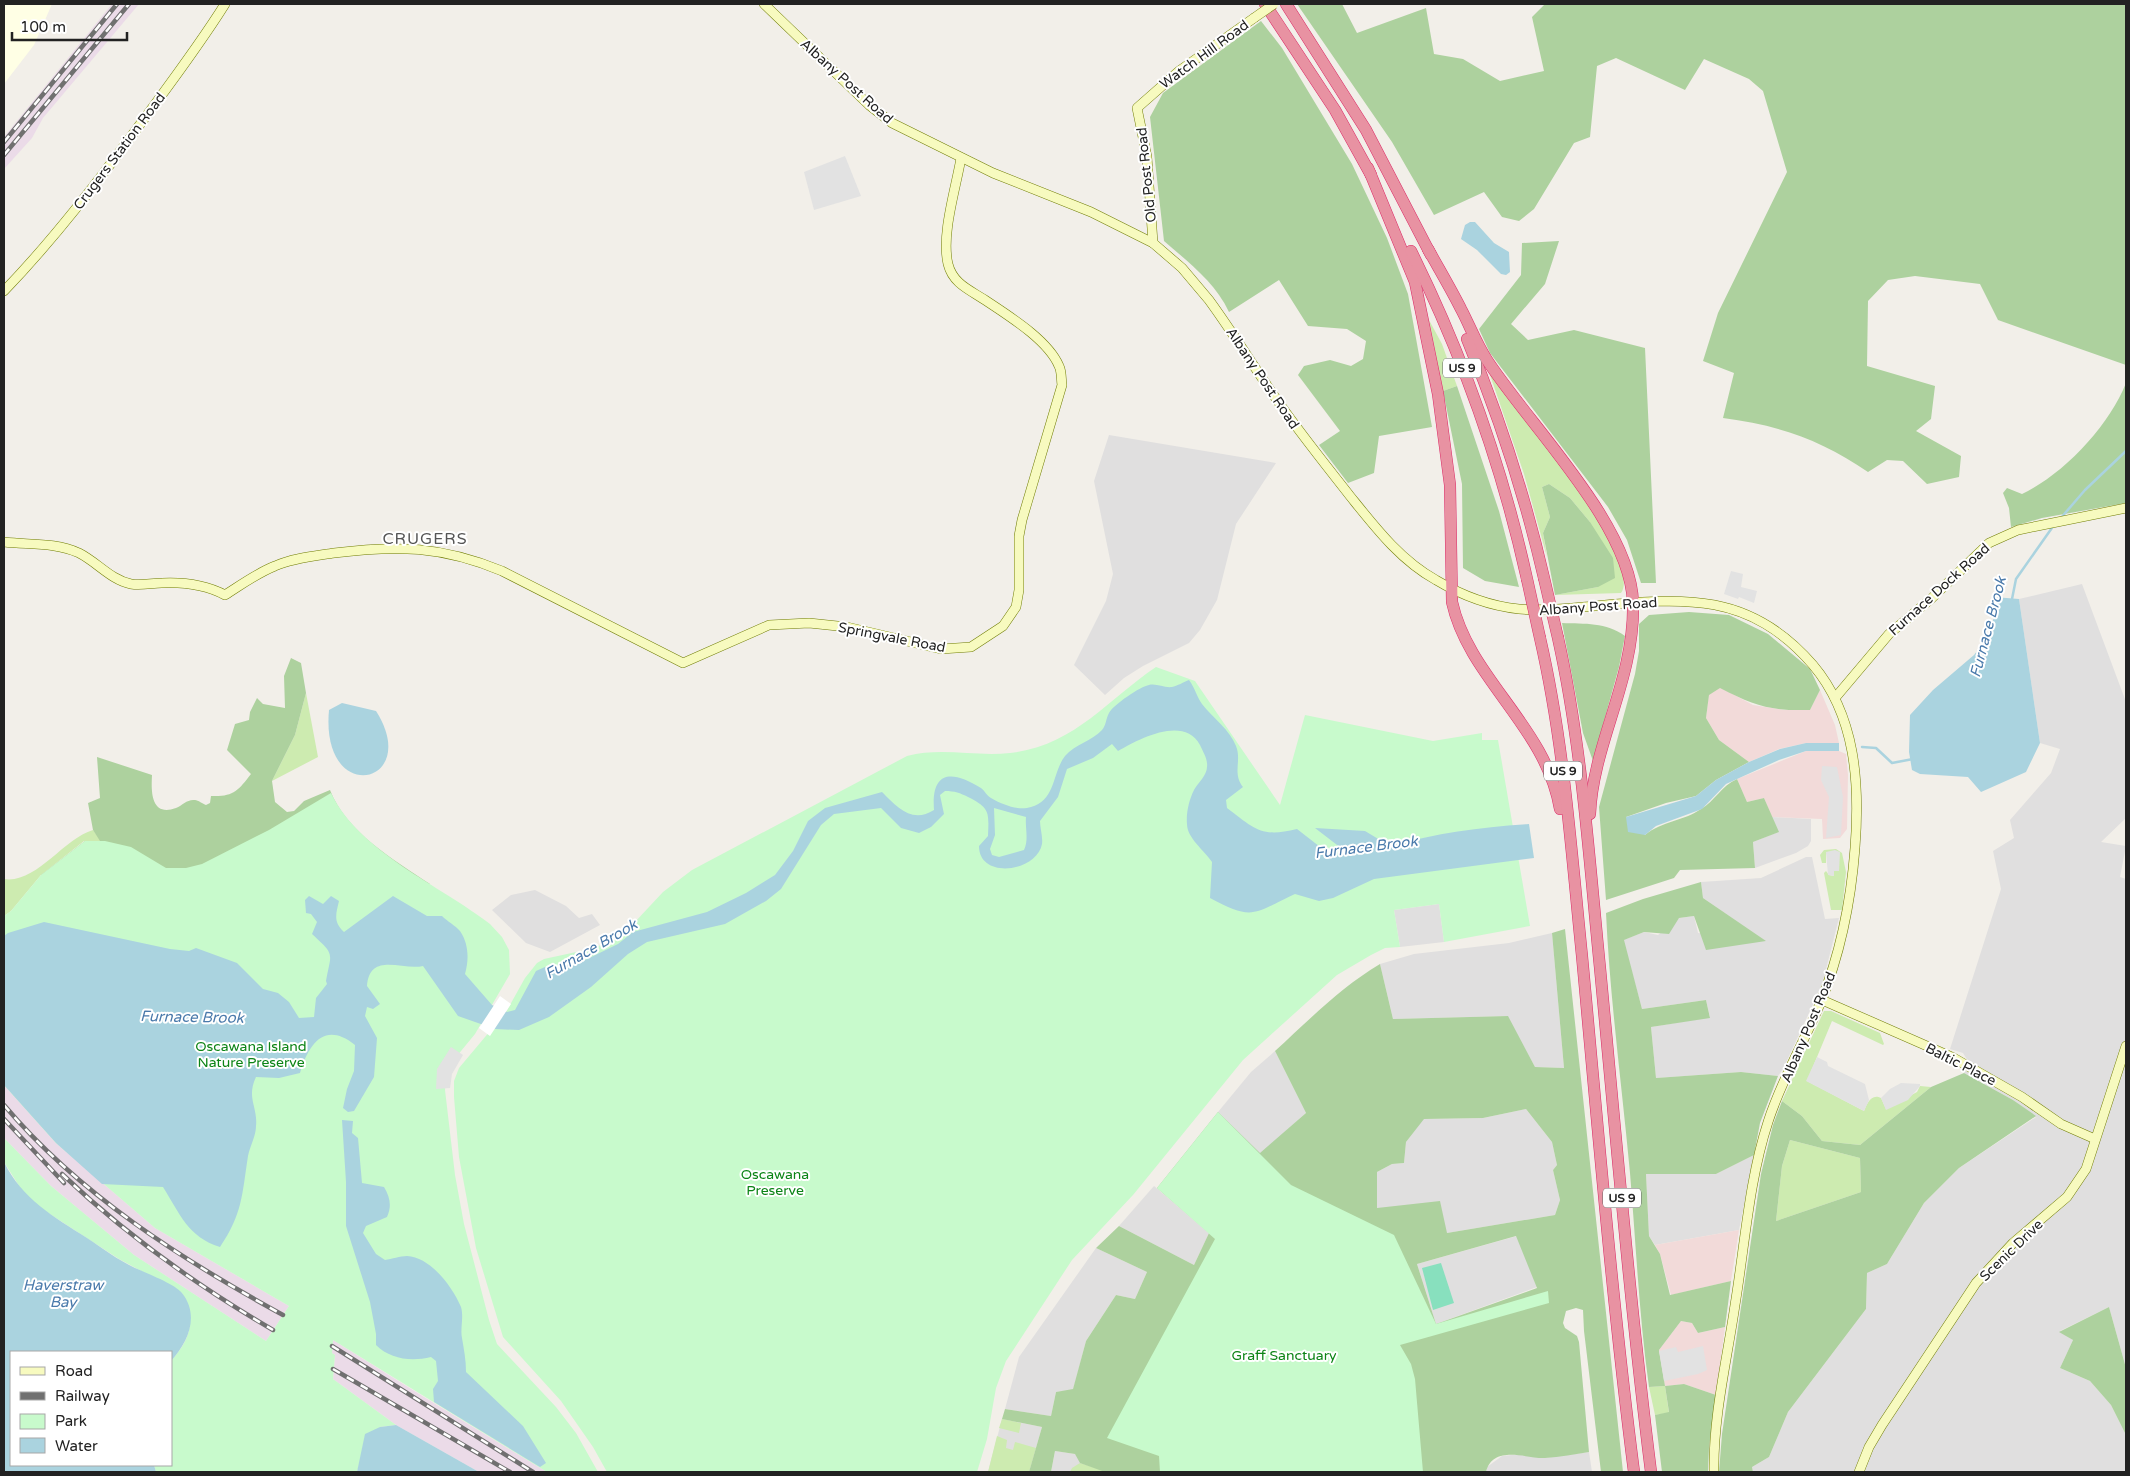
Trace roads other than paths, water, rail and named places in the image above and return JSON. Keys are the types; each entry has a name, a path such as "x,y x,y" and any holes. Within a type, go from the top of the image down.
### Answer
{"highway":[{"name":"US 9","path":"1265,4 1326,96 1368,168 1414,257 1462,368 1502,486 1527,578 1559,741 1577,905 1616,1319 1634,1472"},
{"name":"US 9","path":"1286,4 1357,116 1428,249 1459,317 1492,403 1529,516 1558,638 1576,738 1596,924 1633,1317 1651,1472"},
{"path":"1368,168 1413,275 1426,331 1448,453 1452,602 1455,614 1465,638 1531,736 1553,779 1577,905"},
{"path":"1428,249 1486,359 1603,518 1621,556 1633,603 1627,668 1595,778 1591,803 1593,899"}],"street":[{"name":"Crugers Station Road","path":"4,291 45,246 119,153 206,35 225,4"},
{"name":"Albany Post Road","path":"764,4 892,123 927,143 1001,177 1091,212 1153,243 1182,268 1209,300 1309,444 1380,532 1421,571 1453,589 1484,602 1519,609 1538,610 1633,603 1699,602 1727,606 1754,617 1780,632 1805,655 1824,679 1835,698 1849,733 1853,752 1856,834 1846,914 1838,951 1822,1000 1773,1108 1760,1150 1720,1406 1714,1472"},
{"name":"Watch Hill Road","path":"1137,108 1179,71 1274,4"},
{"name":"Old Post Road","path":"1137,108 1147,157 1153,243"},
{"name":"Springvale Road","path":"4,542 45,544 71,550 86,556 120,581 132,584 185,584 225,594 276,565 314,556 379,547 422,548 477,560 502,571 683,663 769,625 809,623 847,627 941,649 959,649 981,642 1003,626 1016,606 1019,590 1019,536 1022,520 1062,385 1059,366 1051,350 997,308 964,287 954,278 950,270 947,258 948,231 961,158"},
{"name":"Furnace Dock Road","path":"1835,698 1889,634 1932,598 1979,551 2006,534 2126,508"},
{"name":"Baltic Place","path":"1822,1000 1952,1057 2022,1097 2060,1124 2095,1139"},
{"name":"Scenic Drive","path":"1859,1472 1869,1447 1878,1432 1976,1283 2014,1244 2034,1228 2073,1189 2086,1169 2126,1046"}],"water":[{"path":"1475,222 1494,243 1509,252 1510,272 1506,275 1501,274 1477,250 1461,239 1465,225"},
{"path":"1994,597 2019,599 2040,743 2026,772 1981,792 1968,777 1920,774 1912,770 1909,752 1910,715 1933,690 1974,655 1988,637 1994,617"},
{"path":"1189,680 1202,704 1226,729 1238,751 1238,777 1243,787 1226,800 1227,808 1259,830 1285,832 1297,829 1333,857 1340,854 1341,848 1315,828 1365,831 1390,846 1459,831 1529,824 1534,858 1374,879 1333,898 1319,901 1295,894 1261,910 1245,912 1236,910 1210,898 1212,862 1193,839 1187,824 1189,802 1194,790 1207,770 1206,758 1193,736 1173,731 1149,736 1118,751 1112,744 1093,758 1067,769 1058,797 1040,821 1042,844 1038,854 1020,866 998,868 988,864 982,857 979,846 988,836 987,812 981,804 957,792 945,791 940,795 944,814 931,827 919,833 901,828 881,808 834,814 821,825 781,889 766,901 725,924 647,942 628,954 591,987 549,1017 519,1030 495,1029 458,1016 423,966 389,965 374,969 369,975 367,986 380,1004 373,1009 367,1007 365,1016 377,1038 374,1077 354,1111 348,1112 343,1108 347,1089 354,1071 355,1045 344,1038 327,1035 313,1045 300,1073 279,1078 256,1077 253,1084 252,1097 256,1130 248,1156 243,1193 233,1224 220,1247 209,1243 192,1231 163,1187 102,1184 56,1143 4,1085 4,936 8,933 44,922 170,949 189,951 196,948 237,963 263,989 278,993 289,1002 299,1018 314,1017 316,998 327,984 330,955 312,934 317,922 311,914 306,913 305,900 309,896 323,904 331,896 339,901 336,914 337,921 344,932 393,896 427,916 442,916 458,929 467,947 468,958 465,974 492,1005 507,1012 515,1010 536,971 545,967 577,964 618,944 633,932 707,912 746,893 775,875 793,851 808,821 825,808 882,792 905,812 919,815 926,814 934,810 936,787 946,777 961,778 971,782 981,788 991,798 1011,807 1031,807 1045,798 1049,792 1065,756 1102,730 1109,713 1116,705 1145,686 1172,687","holes":["994,808 1026,817 1027,838 1024,850 999,857 992,855 990,849 995,835"]},
{"path":"342,703 376,711 387,736 387,756 379,769 367,775 352,773 339,762 330,741 329,710"},
{"path":"1806,743 1839,743 1839,751 1806,751 1779,760 1726,784 1702,809 1656,826 1645,835 1628,832 1626,817 1696,796 1716,780 1749,762 1780,749"},
{"path":"342,1120 353,1121 352,1133 358,1138 362,1183 384,1187 390,1202 387,1217 366,1226 363,1233 376,1254 385,1260 404,1256 416,1258 433,1268 447,1283 461,1307 466,1372 523,1426 546,1463 540,1467 434,1402 433,1389 438,1381 436,1361 431,1357 401,1358 382,1350 376,1345 376,1334 370,1302 346,1226 346,1182"},
{"name":"Haverstraw Bay","path":"4,1162 20,1187 40,1206 122,1261 167,1282 182,1293 190,1311 191,1320 187,1337 172,1360 172,1351 10,1351 10,1466 154,1466 156,1472 4,1472"},
{"path":"396,1425 479,1472 357,1472 365,1434 380,1427"}],"waterway":[{"name":"Furnace Brook","path":"2060,519 2085,490 2126,451"},
{"name":"Furnace Brook","path":"2012,599 2016,579 2054,525"},
{"name":"Furnace Brook","path":"1862,747 1876,748 1892,763 1913,759"}],"railway":[{"path":"4,142 117,4"},
{"path":"4,155 129,4"},
{"path":"4,1105 65,1168 134,1223 207,1271 283,1315"},
{"path":"4,1119 64,1183"},
{"path":"62,1174 111,1218 163,1258 189,1277 273,1330"},
{"path":"332,1346 533,1472"},
{"path":"333,1369 510,1472"}],"district":[{"name":"CRUGERS","path":"425,538"}],"park label":[{"name":"Oscawana Island Nature Preserve","path":"251,1054"},
{"name":"Oscawana Preserve","path":"775,1182"},
{"name":"Graff Sanctuary","path":"1284,1355"}]}
